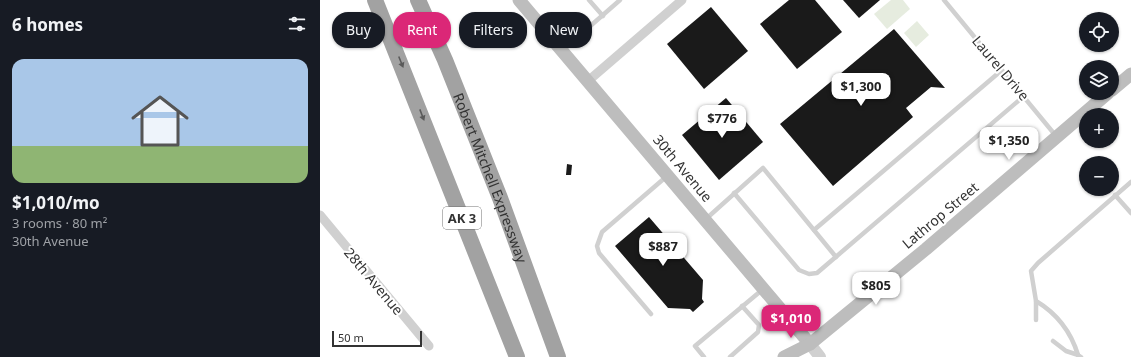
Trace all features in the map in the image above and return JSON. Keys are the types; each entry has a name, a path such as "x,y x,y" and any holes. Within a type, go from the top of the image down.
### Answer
{"highway":[{"name":"AK 3","path":"376,0 516,357"},
{"name":"Robert Mitchell Expressway","path":"418,0 445,60 526,266 558,357"},
{"path":"466,227 511,357"},
{"path":"526,266 566,357"}],"main road":[{"name":"30th Avenue","path":"519,0 810,344"},
{"path":"1119,84 1131,74"},
{"name":"Lathrop Street","path":"784,357 810,344 1100,100"},
{"name":"Lathrop Street","path":"804,357 810,344"}],"street":[{"path":"588,81 682,0"},
{"name":"28th Avenue","path":"320,215 429,346"},
{"name":"30th Avenue","path":"810,344 820,357"}],"lane":[{"path":"589,0 603,16"},
{"path":"562,51 620,0"},
{"name":"Laurel Drive","path":"944,0 1057,137"},
{"path":"814,230 1002,70"},
{"path":"734,193 799,270 809,274 818,273 1024,96"},
{"path":"705,219 763,168 836,257"},
{"path":"651,314 599,253 597,246 602,232 668,175"},
{"path":"1119,192 1131,182"},
{"path":"1036,320 1036,301 1031,276 1034,268 1114,196"},
{"path":"1116,196 1131,213"},
{"path":"704,357 695,346 763,289"},
{"path":"1036,301 1049,309 1073,338 1079,356"},
{"path":"730,357 758,332 759,325 742,306"},
{"path":"1053,341 1066,351 1079,356"}],"shaded area":[{"path":"891,0 903,0 910,9 887,29 874,14"},
{"path":"917,21 929,35 916,47 904,33"}],"building":[{"path":"789,0 815,0 842,32 797,69 760,24"},
{"path":"843,0 880,0 859,18"},
{"path":"711,7 748,51 704,89 667,44"},
{"path":"894,29 945,88 931,87 906,108 913,117 833,186 780,124"},
{"path":"726,98 763,142 719,180 682,135"},
{"path":"567,164 572,165 571,175 566,175"},
{"path":"649,217 703,280 702,299 704,302 693,312 690,309 668,308 615,246"}]}
